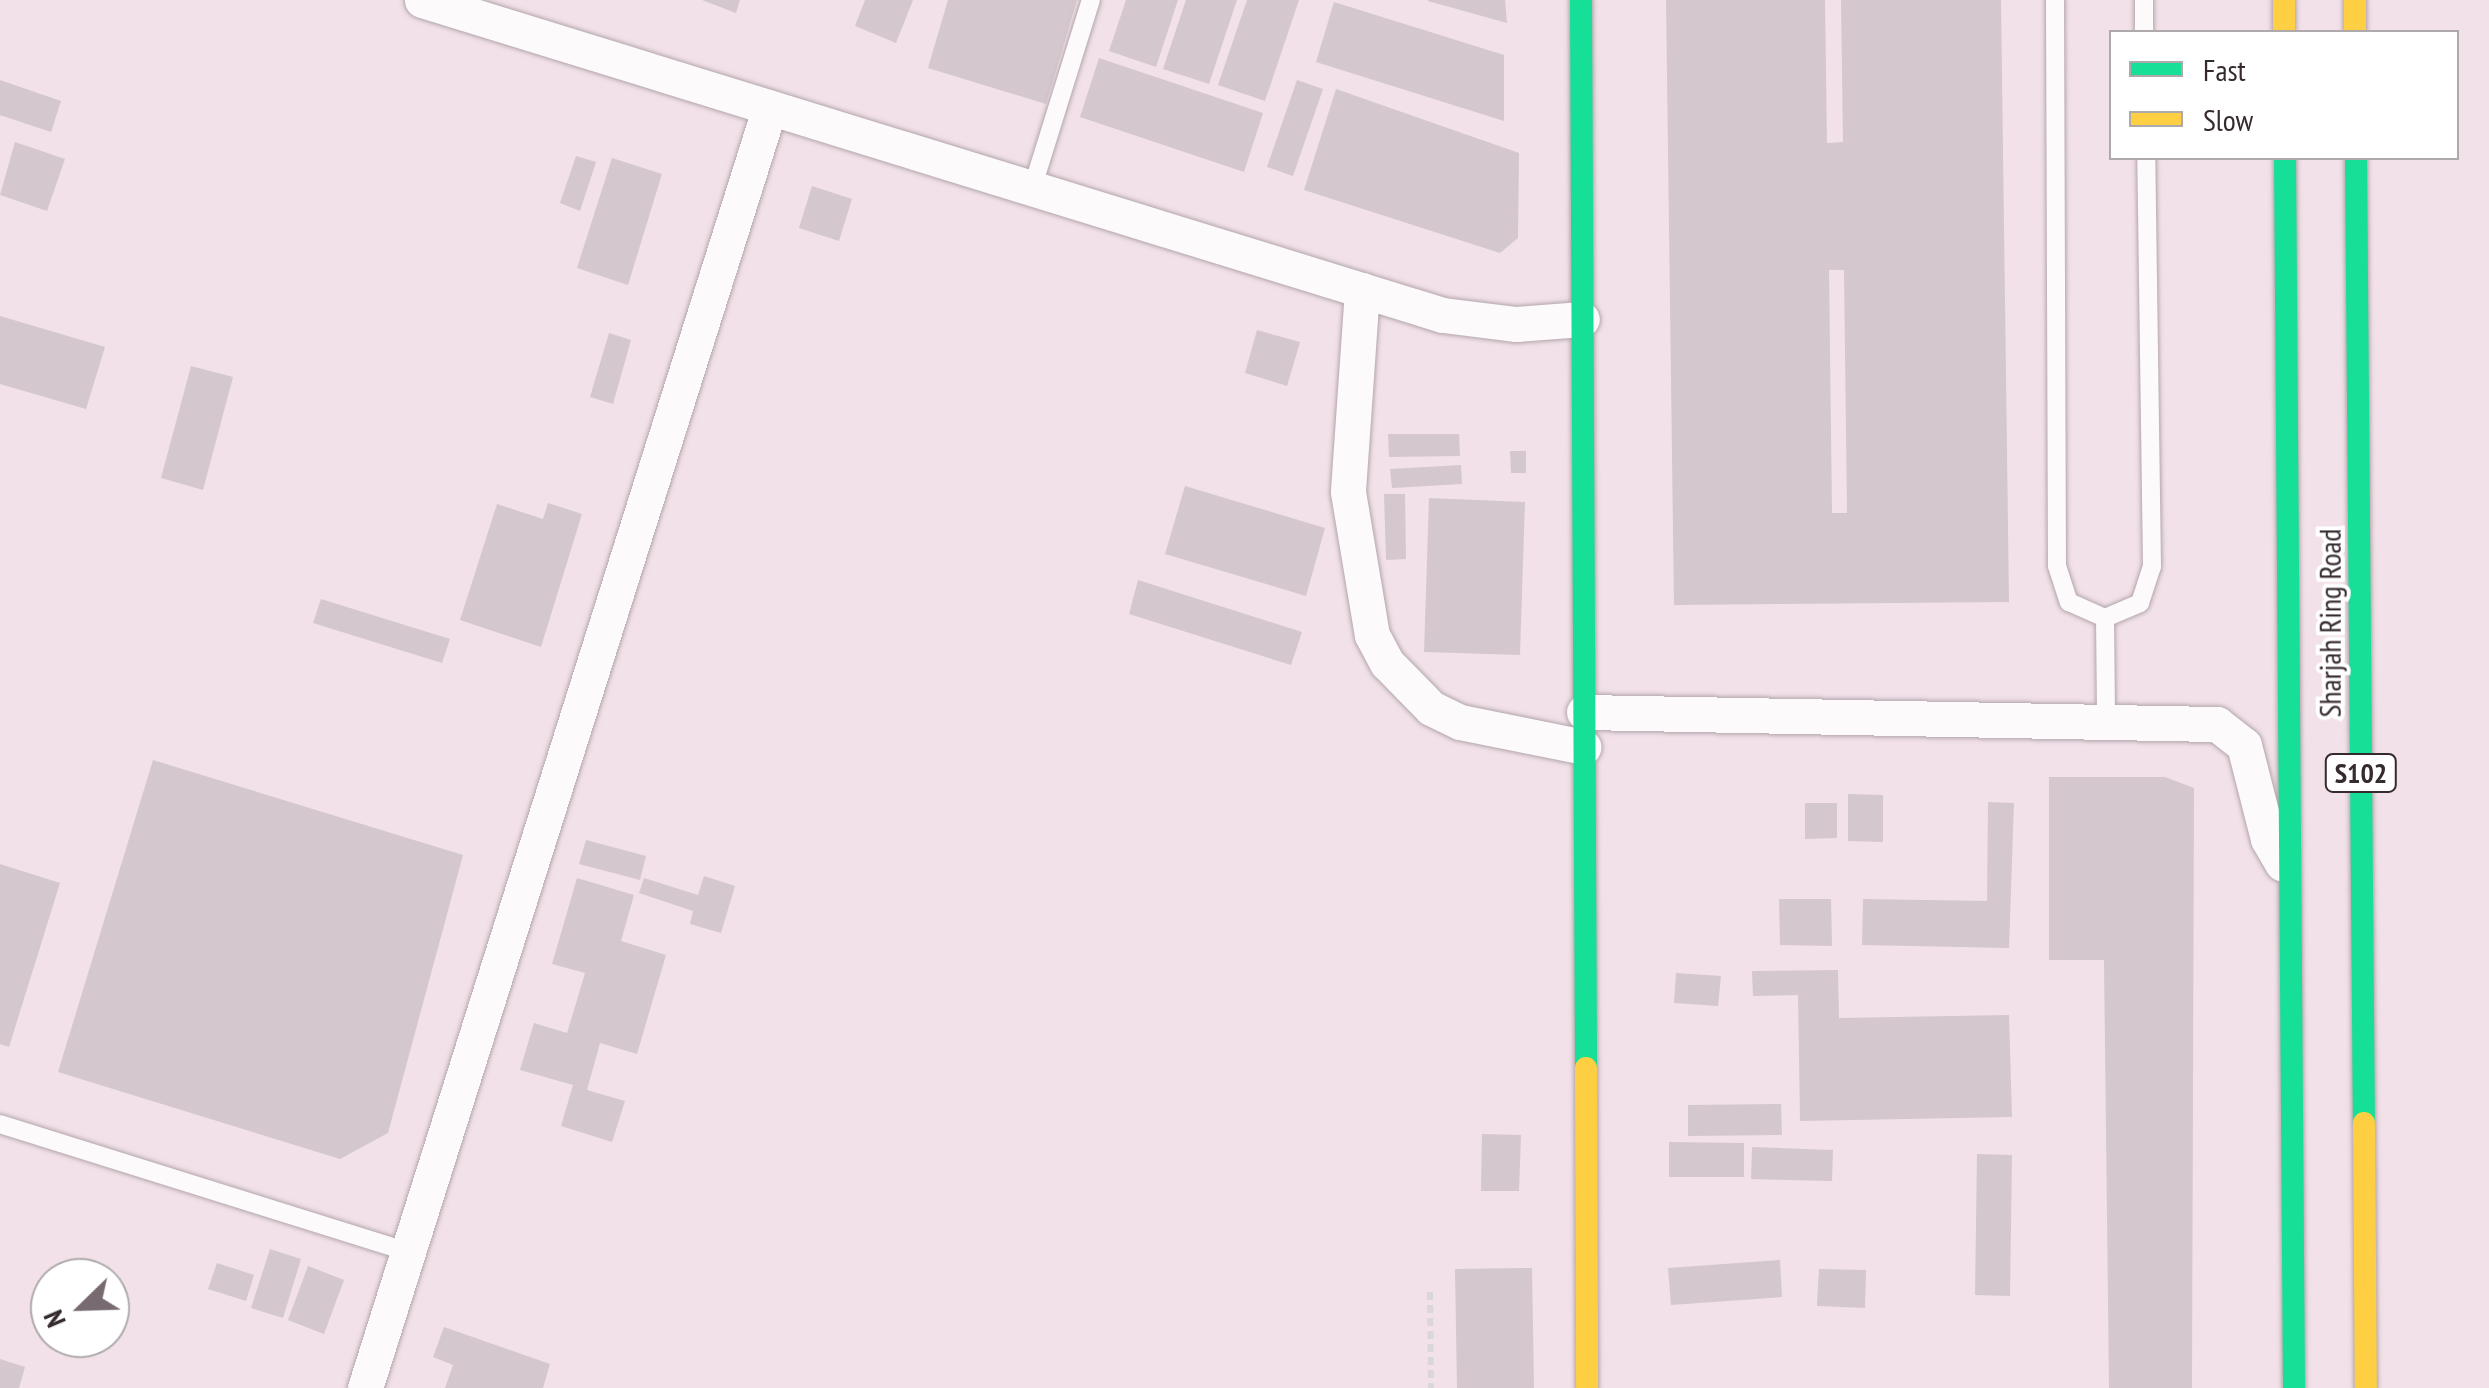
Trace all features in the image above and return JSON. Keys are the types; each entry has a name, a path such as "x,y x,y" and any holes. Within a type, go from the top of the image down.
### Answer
{"main road":[{"path":"1581,0 1588,1388"},
{"path":"2284,0 2284,30"},
{"path":"2355,0 2355,30"},
{"name":"Sharjah Ring Road","path":"2285,160 2294,1388"},
{"name":"Sharjah Ring Road","path":"2356,160 2366,1388"},
{"path":"2365,1268 2381,1388"}],"street":[{"path":"422,0 500,12 770,107 1362,290 1480,321 1582,319"},
{"path":"366,1388 770,107"},
{"path":"1362,290 1348,492 1372,636 1407,688 1432,708 1460,722 1584,730 2106,718 2204,721 2234,734 2250,761 2268,839 2290,872"}],"lane":[{"path":"1032,189 1091,0"},
{"path":"2055,0 2057,566 2069,602 2104,618 2140,603 2152,567 2146,160"},
{"path":"2144,0 2144,30"},
{"path":"2104,618 2106,718"},
{"path":"0,1124 408,1252"}],"path":[{"path":"1430,1292 1432,1388"}],"building":[{"path":"702,0 740,0 736,13"},
{"path":"865,0 913,0 896,43 855,26"},
{"path":"948,0 1077,0 1046,104 928,68"},
{"path":"1126,0 1178,0 1156,67 1109,51"},
{"path":"1186,0 1237,0 1209,84 1163,69"},
{"path":"1247,0 1299,0 1265,101 1218,85"},
{"path":"1505,0 1507,23 1428,1"},
{"path":"1666,0 1825,0 1827,143 1843,142 1841,0 2001,0 2009,602 1674,605","holes":["1829,270 1844,270 1847,513 1832,513"]},
{"path":"1334,2 1504,55 1504,121 1316,62"},
{"path":"1099,58 1263,113 1244,172 1080,117"},
{"path":"0,80 61,101 51,132 0,115"},
{"path":"1297,80 1323,89 1293,176 1267,167"},
{"path":"1336,89 1519,153 1518,238 1500,253 1304,190"},
{"path":"15,142 65,159 47,211 0,195"},
{"path":"576,156 596,162 580,211 560,203"},
{"path":"612,158 662,174 628,285 577,268"},
{"path":"812,186 852,199 839,241 799,228"},
{"path":"0,316 105,347 86,409 0,384"},
{"path":"1257,330 1300,342 1287,386 1245,373"},
{"path":"609,333 631,340 613,404 590,397"},
{"path":"191,366 233,377 203,490 161,478"},
{"path":"1388,434 1459,434 1460,456 1389,457"},
{"path":"1510,451 1526,451 1526,473 1511,473"},
{"path":"1461,465 1462,484 1392,488 1390,469"},
{"path":"1185,486 1325,528 1306,596 1165,554"},
{"path":"1384,494 1405,494 1406,559 1386,560"},
{"path":"1429,498 1525,502 1520,655 1424,652"},
{"path":"548,503 582,514 541,647 460,620 497,504 543,519"},
{"path":"1138,580 1302,632 1291,665 1129,614"},
{"path":"321,599 450,639 442,663 313,623"},
{"path":"153,760 463,855 388,1133 340,1159 58,1072"},
{"path":"2049,777 2165,777 2194,788 2192,1388 2109,1388 2104,960 2049,960"},
{"path":"1848,794 1883,795 1883,842 1848,841"},
{"path":"1988,802 2014,803 2009,948 1862,945 1863,899 1987,901"},
{"path":"1805,803 1837,803 1837,838 1805,839"},
{"path":"586,840 646,856 640,880 579,864"},
{"path":"0,864 60,883 9,1047 0,1044"},
{"path":"704,876 735,886 721,933 690,924 693,911 639,893 644,878 698,895"},
{"path":"577,878 634,895 621,941 666,955 637,1054 600,1043 587,1090 625,1101 612,1142 561,1126 573,1085 520,1070 534,1023 567,1033 585,973 552,964"},
{"path":"1779,899 1831,899 1832,946 1780,945"},
{"path":"1838,970 1839,1018 2009,1015 2012,1117 1800,1121 1798,995 1753,996 1752,971"},
{"path":"1676,973 1721,976 1718,1006 1674,1003"},
{"path":"1781,1104 1782,1135 1688,1136 1688,1105"},
{"path":"1482,1134 1521,1135 1519,1191 1481,1191"},
{"path":"1669,1142 1744,1143 1744,1177 1669,1177"},
{"path":"1752,1147 1833,1150 1832,1181 1751,1179"},
{"path":"1977,1154 2012,1155 2010,1296 1975,1295"},
{"path":"270,1249 301,1259 283,1318 251,1308"},
{"path":"1780,1260 1782,1297 1671,1305 1668,1268"},
{"path":"217,1263 254,1275 246,1301 208,1289"},
{"path":"308,1266 344,1280 324,1334 288,1320"},
{"path":"1532,1268 1534,1388 1457,1388 1455,1269"},
{"path":"1819,1269 1866,1270 1865,1308 1817,1306"},
{"path":"444,1327 550,1364 543,1388 445,1388 453,1365 433,1357"},
{"path":"0,1359 25,1367 19,1388 0,1388"}],"traffic: fast":[{"path":"1581,0 1586,1068"},
{"path":"2285,160 2294,1388"},
{"path":"2356,160 2364,1123"}],"traffic: slow":[{"path":"2284,0 2284,30"},
{"path":"2355,0 2355,30"},
{"path":"1586,1068 1587,1388"},
{"path":"2364,1123 2366,1388"}]}
